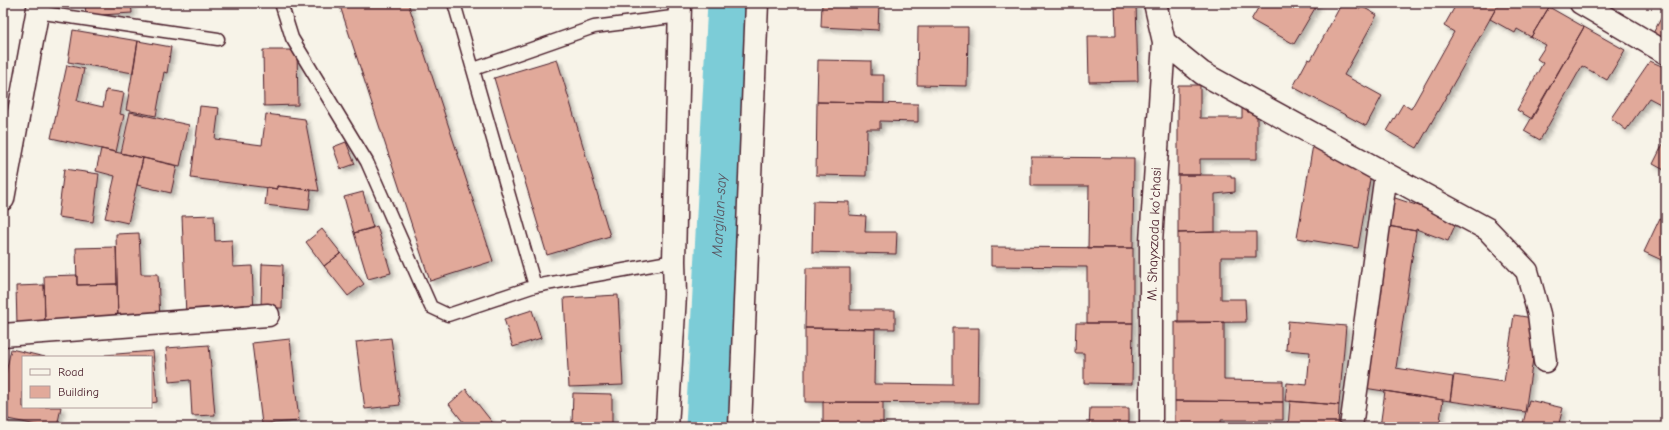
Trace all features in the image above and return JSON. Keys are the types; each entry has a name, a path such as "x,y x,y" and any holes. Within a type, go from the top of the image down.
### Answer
{"street":[{"path":"740,427 757,3"},
{"name":"M. Shayxzoda koʻchasi","path":"1152,427 1150,242 1164,42 1155,3"},
{"path":"1581,3 1666,53"},
{"path":"3,199 38,8"},
{"path":"667,427 675,295 674,261 680,10"},
{"path":"1164,42 1202,73 1487,229 1527,272 1539,314 1545,361"},
{"path":"1351,427 1386,174"},
{"path":"3,335 268,315"}],"lane":[{"path":"281,3 292,38 367,162 431,307 448,315 535,286 674,261"},
{"path":"454,3 535,286"},
{"path":"38,8 218,39"},
{"path":"474,69 594,27 680,10"}],"building":[{"path":"85,3 131,3 132,13 86,16"},
{"path":"339,3 408,3 493,261 430,281"},
{"path":"822,3 879,3 878,30 821,27"},
{"path":"1115,3 1136,3 1138,81 1089,82 1088,36 1116,36"},
{"path":"1261,3 1318,3 1294,44 1251,20"},
{"path":"1342,3 1350,3 1360,9 1361,6 1377,15 1344,75 1382,96 1366,126 1293,87 1308,59 1311,60"},
{"path":"1457,3 1499,3 1417,148 1387,131 1403,104 1411,109 1454,32 1444,26"},
{"path":"1499,3 1543,3 1549,7 1531,37 1517,29 1515,33 1490,19"},
{"path":"1549,7 1584,27 1532,119 1517,110 1543,63 1537,59 1546,45 1531,37"},
{"path":"1666,9 1666,45 1651,37"},
{"path":"918,27 968,27 967,86 917,85"},
{"path":"1584,27 1625,50 1607,80 1582,66 1540,140 1524,131"},
{"path":"73,30 138,41 133,73 68,62"},
{"path":"138,41 171,47 167,73 164,72 156,116 126,110"},
{"path":"263,50 297,50 298,105 264,106"},
{"path":"557,59 610,236 547,255 494,78"},
{"path":"818,60 871,61 871,75 884,75 884,103 817,102"},
{"path":"1650,61 1666,68 1666,107 1649,98 1626,130 1611,118"},
{"path":"67,65 84,69 77,101 103,107 106,90 124,93 120,114 124,115 116,152 51,138"},
{"path":"1178,85 1200,85 1200,118 1242,118 1242,108 1257,108 1257,159 1200,159 1200,175 1178,175"},
{"path":"817,102 918,104 918,122 880,121 880,129 867,129 866,176 816,175"},
{"path":"200,106 219,108 215,139 262,145 266,114 305,119 319,191 277,186 277,189 191,178"},
{"path":"130,112 189,125 180,166 121,153"},
{"path":"1666,138 1666,171 1653,164"},
{"path":"1314,139 1372,168 1358,248 1297,238"},
{"path":"346,142 355,164 341,169 333,147"},
{"path":"101,149 143,158 128,223 105,218 115,176 96,171"},
{"path":"1031,157 1134,158 1133,248 1088,248 1089,186 1031,186"},
{"path":"143,158 177,166 171,193 137,185"},
{"path":"64,169 99,174 93,222 58,217"},
{"path":"1178,175 1231,175 1231,178 1235,178 1235,192 1215,194 1215,232 1178,233"},
{"path":"277,186 311,190 309,210 265,205 267,187 277,189"},
{"path":"363,192 373,228 354,233 344,197"},
{"path":"1392,197 1458,219 1448,241 1416,229 1416,231 1388,226"},
{"path":"813,201 849,202 849,215 866,216 865,232 897,232 896,254 812,252"},
{"path":"214,215 215,241 232,240 233,267 252,266 254,313 186,316 182,216"},
{"path":"1660,218 1666,221 1666,262 1644,252"},
{"path":"377,226 391,273 368,279 354,233"},
{"path":"1388,226 1416,231 1396,368 1453,377 1450,401 1364,388"},
{"path":"322,229 341,253 324,266 306,242"},
{"path":"1256,232 1256,257 1221,257 1221,299 1245,299 1246,322 1178,323 1178,233"},
{"path":"139,233 141,274 158,274 160,321 118,322 116,234"},
{"path":"116,247 117,284 77,285 76,248"},
{"path":"991,247 1133,248 1133,323 1087,323 1087,267 991,266"},
{"path":"341,253 364,284 348,296 324,266"},
{"path":"262,264 283,265 282,308 261,308"},
{"path":"806,268 850,268 850,310 895,310 895,329 805,328"},
{"path":"77,275 77,285 117,284 118,322 45,324 44,276"},
{"path":"44,285 45,324 17,325 16,286"},
{"path":"618,295 623,385 569,387 564,298"},
{"path":"532,310 541,338 513,347 504,319"},
{"path":"1514,315 1539,319 1525,412 1450,401 1454,375 1504,382"},
{"path":"1288,321 1346,326 1339,405 1285,401 1287,383 1307,385 1310,352 1286,350"},
{"path":"1175,322 1224,322 1224,380 1283,381 1283,402 1175,401"},
{"path":"1076,323 1133,323 1132,384 1084,383 1084,353 1075,353"},
{"path":"805,328 875,329 874,384 953,385 953,328 979,328 978,403 805,402"},
{"path":"391,338 400,405 365,409 356,342"},
{"path":"290,339 299,421 262,424 252,343"},
{"path":"209,345 215,415 192,416 190,380 169,382 166,348"},
{"path":"11,349 41,356 22,356 22,408 61,408 57,427 46,427 3,418 3,386"},
{"path":"153,351 157,402 152,403 152,356 105,355"},
{"path":"466,389 496,427 467,427 449,404"},
{"path":"1385,391 1443,400 1439,427 1380,427"},
{"path":"573,393 612,394 612,424 572,423"},
{"path":"1529,400 1563,408 1558,427 1522,427"},
{"path":"1175,401 1283,402 1283,420 1221,420 1221,427 1175,427"},
{"path":"1290,401 1339,405 1338,427 1288,427"},
{"path":"823,402 883,402 883,427 823,427"},
{"path":"1090,408 1129,408 1129,427 1089,427"}],"waterway":[{"name":"Margilan-say","path":"708,427 730,3"}]}
